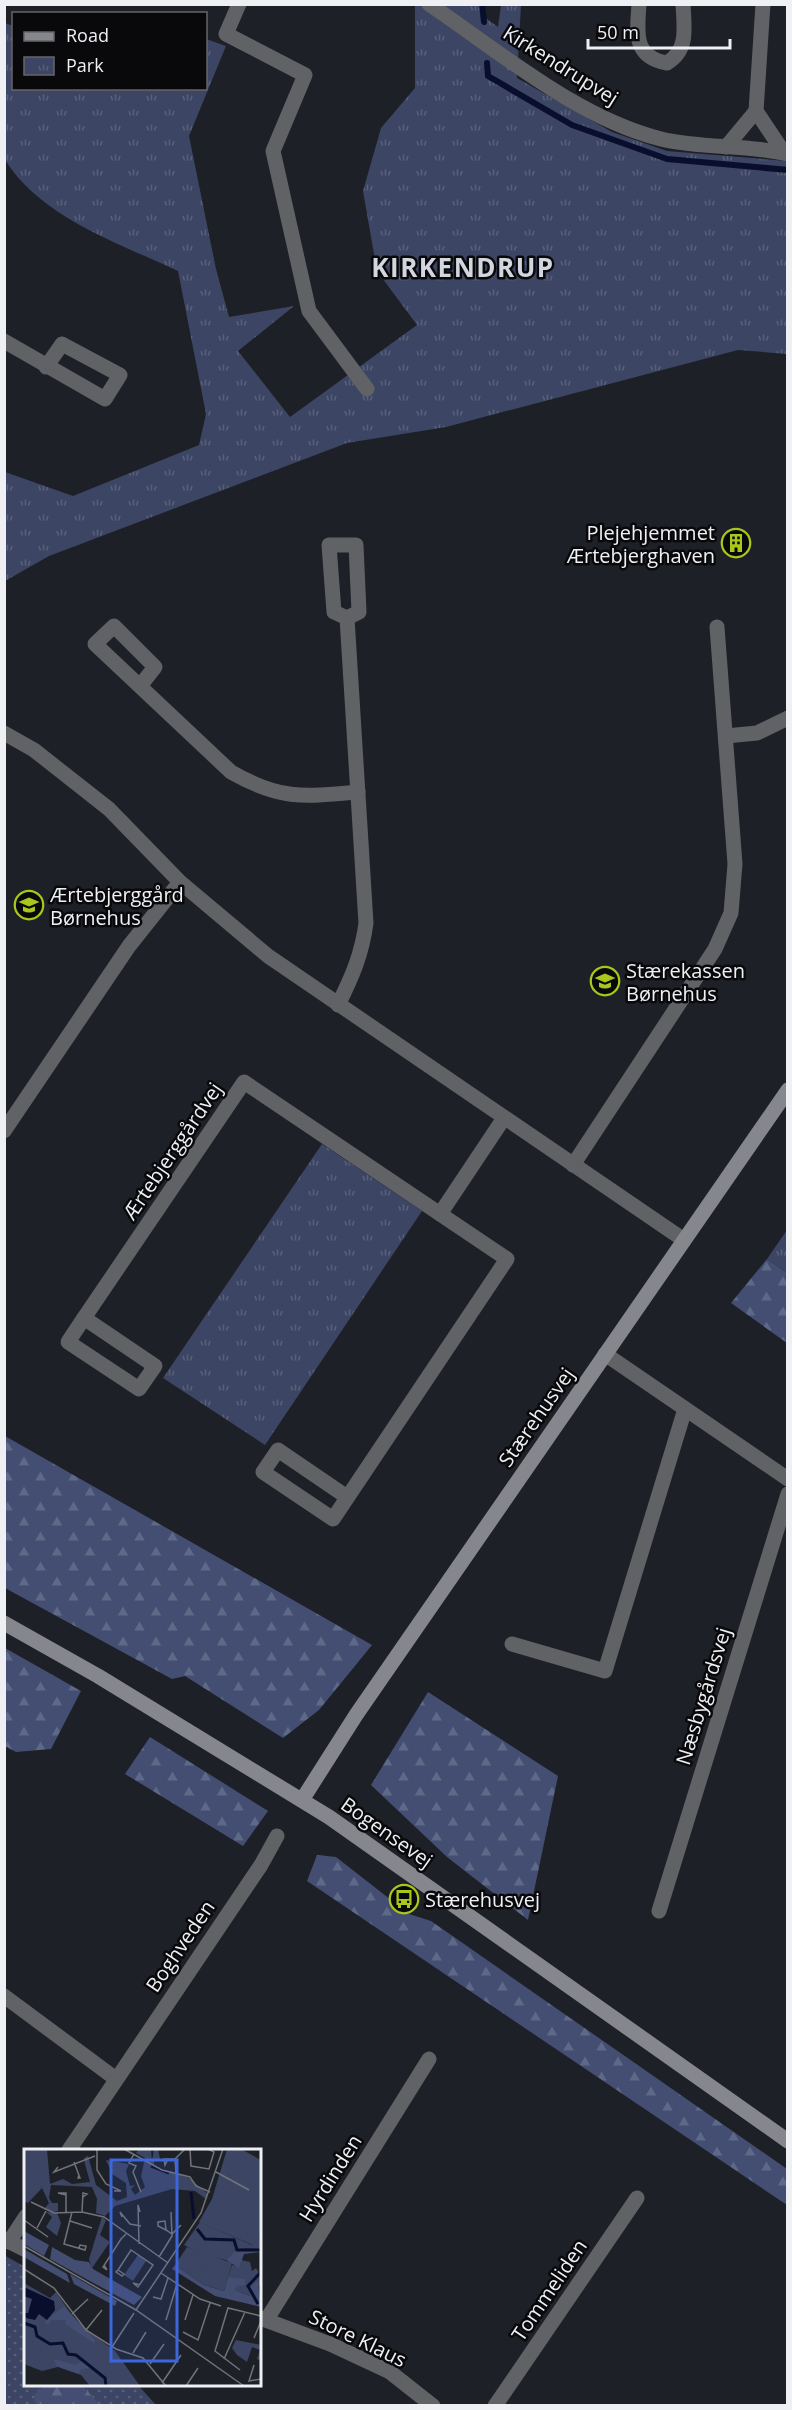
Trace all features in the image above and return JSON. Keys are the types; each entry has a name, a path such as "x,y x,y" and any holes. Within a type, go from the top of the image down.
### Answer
{"main road":[{"name":"Stærehusvej","path":"302,1800 356,1715 788,1090"},
{"name":"Bogensevej","path":"4,1623 302,1800 788,2141"}],"street":[{"path":"239,4 226,34 305,75 273,151 309,311 367,389"},
{"name":"Kirkendrupvej","path":"429,4 573,102 620,126 662,140 786,154"},
{"path":"639,4 639,39 644,52 652,60 667,63 678,56 683,47 683,4"},
{"path":"726,147 756,111 763,4"},
{"path":"756,111 786,154"},
{"path":"4,341 46,367 105,399 120,375 62,344 46,367"},
{"path":"329,545 356,545 359,612 347,618 334,612 329,545"},
{"path":"338,1005 356,971 366,922 347,618"},
{"path":"573,1165 716,949 731,913 735,864 717,627"},
{"path":"140,686 231,772 257,786 283,795 358,792"},
{"path":"726,736 757,733 788,718"},
{"path":"4,733 34,750 109,809 180,882 268,956 684,1240"},
{"path":"4,1131 129,946 180,882"},
{"name":"Ærtebjerggårdvej","path":"84,1318 155,1366 139,1389 68,1342 84,1318 243,1082 507,1259 333,1519 263,1472 278,1450 347,1497"},
{"path":"440,1214 504,1118"},
{"path":"605,1354 788,1479"},
{"path":"512,1644 605,1671 685,1409"},
{"name":"Næsbygårdsvej","path":"659,1911 788,1494"},
{"name":"Boghveden","path":"70,2149 278,1836"},
{"path":"4,1996 116,2079"},
{"name":"Hyrdinden","path":"263,2318 429,2060"},
{"name":"Tommeliden","path":"495,2406 637,2198"},
{"path":"24,2219 7,2240 24,2249"},
{"name":"Store Klaus","path":"263,2318 330,2344 390,2372 433,2406"}],"green space":[{"path":"415,5 483,5 483,16 498,27 501,5 521,5 517,78 612,132 667,151 787,161 787,354 738,350 446,427 347,443 49,556 5,581 5,472 73,496 199,445 206,414 178,271 106,239 60,213 21,181 5,160 5,23 12,26 12,90 207,90 207,39 226,46 189,136 216,269 229,317 294,306 238,351 290,417 417,325 377,271 363,191 381,128 415,88"},
{"path":"322,1144 422,1211 265,1445 163,1378"},
{"path":"787,1230 787,1273 767,1259"},
{"path":"767,1259 787,1273 787,1343 731,1303"},
{"path":"4,1436 372,1645 319,1710 283,1738 185,1676 172,1679 5,1588"},
{"path":"5,1648 81,1691 51,1749 16,1752 5,1746"},
{"path":"428,1692 558,1776 528,1920 447,1857 371,1785"},
{"path":"150,1737 268,1811 243,1846 125,1774"},
{"path":"317,1855 336,1857 409,1914 431,1921 787,2169 787,2205 307,1881"},
{"path":"4,2255 24,2266 24,2386 139,2386 156,2405 5,2405"},
{"path":"44,2386 83,2386 100,2405 36,2405 34,2395"}],"waterway":[{"path":"482,4 484,22"},
{"path":"487,63 488,76 572,125 667,159 788,170"}],"place":[{"name":"Plejehjemmet Ærtebjerghaven","path":"736,543"},
{"name":"Ærtebjerggård Børnehus","path":"29,905"},
{"name":"Stærekassen Børnehus","path":"605,981"},
{"name":"Stærehusvej","path":"404,1899"}],"district":[{"name":"KIRKENDRUP","path":"463,267"}]}
